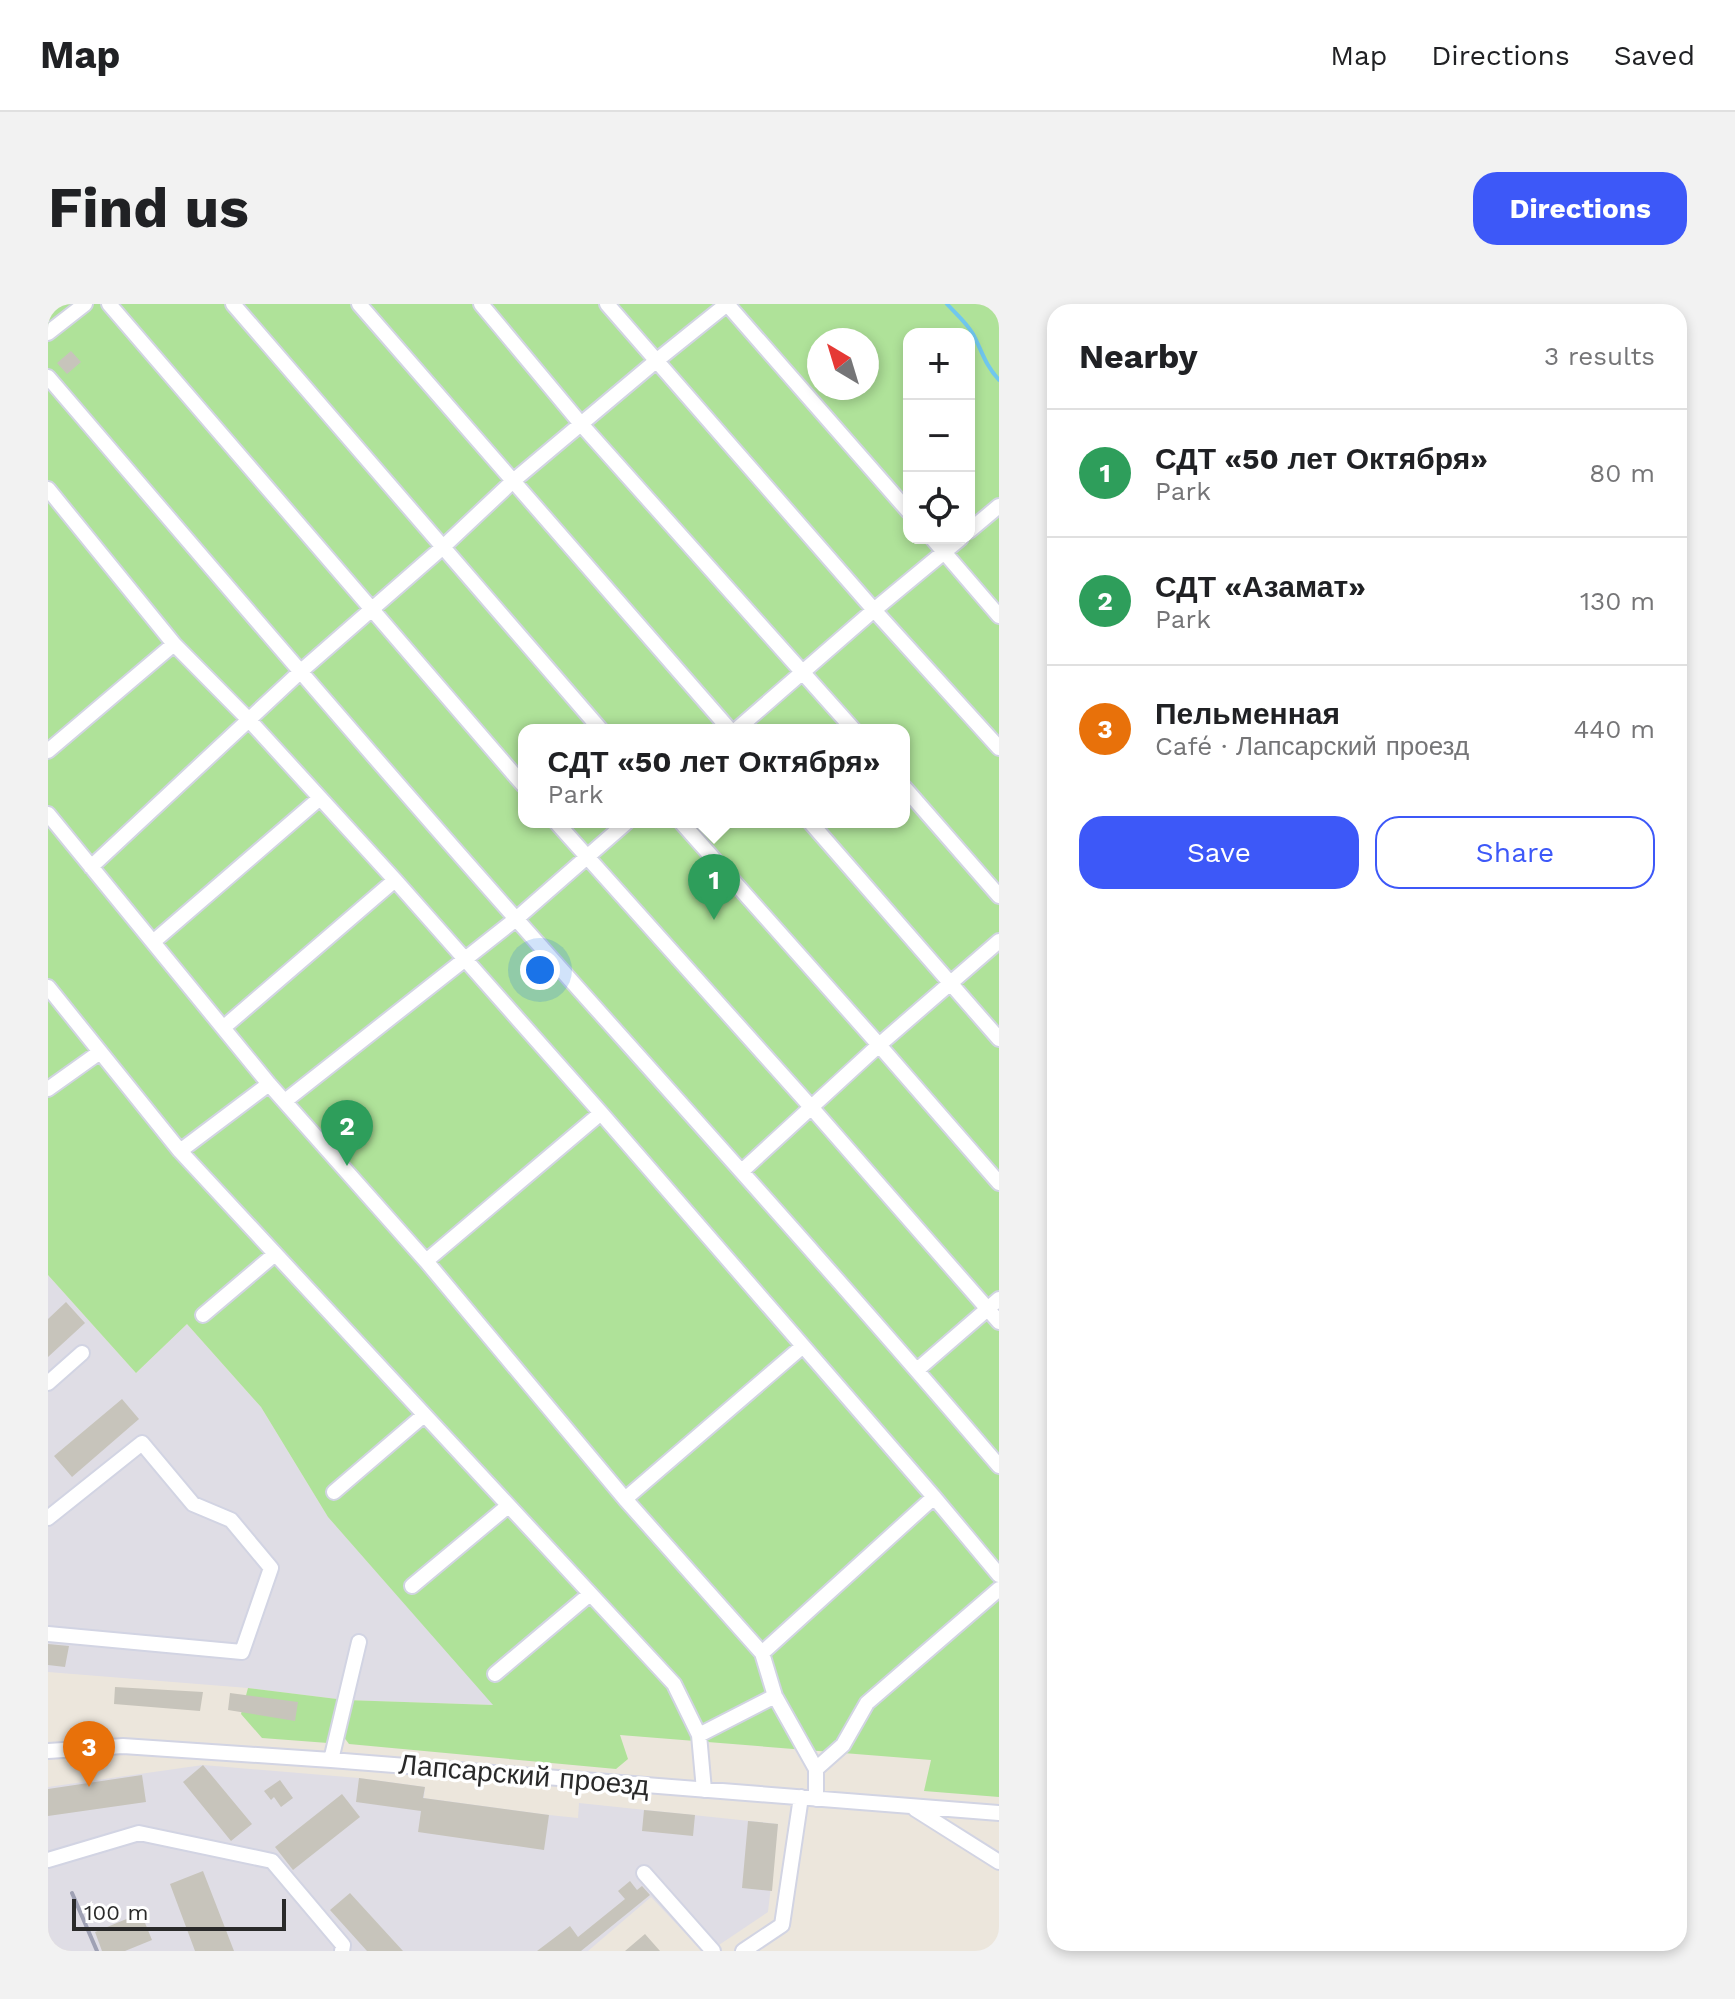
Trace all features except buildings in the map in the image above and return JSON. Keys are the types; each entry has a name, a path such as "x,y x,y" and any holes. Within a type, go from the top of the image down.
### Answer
{"street":[{"path":"48,333 85,304"},
{"path":"109,304 518,779"},
{"path":"233,304 596,724"},
{"path":"359,304 728,724"},
{"path":"481,304 581,424 849,724"},
{"path":"607,304 999,748"},
{"path":"91,867 300,672 443,547 513,481 727,304 903,505"},
{"path":"48,377 300,672 999,1466"},
{"path":"48,489 174,644 249,720 395,880 601,1113 999,1575"},
{"path":"975,526 999,506"},
{"path":"937,544 999,616"},
{"path":"740,724 954,544"},
{"path":"48,751 174,644"},
{"path":"910,794 999,896"},
{"path":"153,942 320,798"},
{"path":"48,814 269,1084 426,1261 625,1499 762,1653 775,1696 816,1769"},
{"path":"561,828 811,1107 993,1304 999,1322"},
{"path":"285,1101 516,919 620,828"},
{"path":"686,828 999,1183"},
{"path":"815,828 999,1039"},
{"path":"223,1028 395,880"},
{"path":"742,1171 879,1045 999,941"},
{"path":"48,987 180,1151 674,1684 699,1735 704,1790"},
{"path":"48,1089 100,1052"},
{"path":"180,1151 269,1084"},
{"path":"426,1261 601,1113"},
{"path":"203,1315 275,1254"},
{"path":"917,1370 993,1304"},
{"path":"625,1499 803,1346"},
{"path":"48,1383 82,1353"},
{"path":"334,1492 424,1415"},
{"path":"48,1518 142,1443 193,1504 231,1520 271,1568 242,1652 48,1634"},
{"path":"762,1653 934,1497"},
{"path":"412,1586 508,1506"},
{"path":"743,1951 782,1925 816,1769 843,1745 867,1703 999,1589"},
{"path":"495,1674 590,1594"},
{"path":"331,1760 359,1642"},
{"path":"699,1735 775,1696"},
{"name":"Лапсарский проезд","path":"48,1751 123,1746 999,1813"},
{"path":"911,1806 999,1862"},
{"path":"48,1860 139,1833 272,1861 343,1945 342,1951"},
{"path":"644,1873 713,1951"}],"shaded area":[{"path":"48,1275 136,1373 187,1324 261,1407 328,1517 494,1705 345,1700 248,1688 48,1672"},
{"path":"203,1765 359,1778 425,1787 424,1798 578,1818 579,1803 778,1824 768,1912 710,1951 702,1951 651,1897 588,1951 48,1951 48,1787"}],"green space":[{"path":"48,304 999,304 999,1797 924,1791 931,1760 620,1735 628,1759 616,1769 349,1744 337,1728 328,1743 262,1738 241,1714 248,1688 345,1700 493,1705 328,1517 261,1407 187,1324 136,1373 48,1275"}],"waterway":[{"path":"947,304 970,330 999,380"}],"railway":[{"path":"72,1893 97,1951"}],"place":[{"name":"СДТ «50 лет Октября»","path":"714,920"},
{"name":"СДТ «Азамат»","path":"347,1166"},
{"name":"Пельменная","path":"89,1787"}]}
